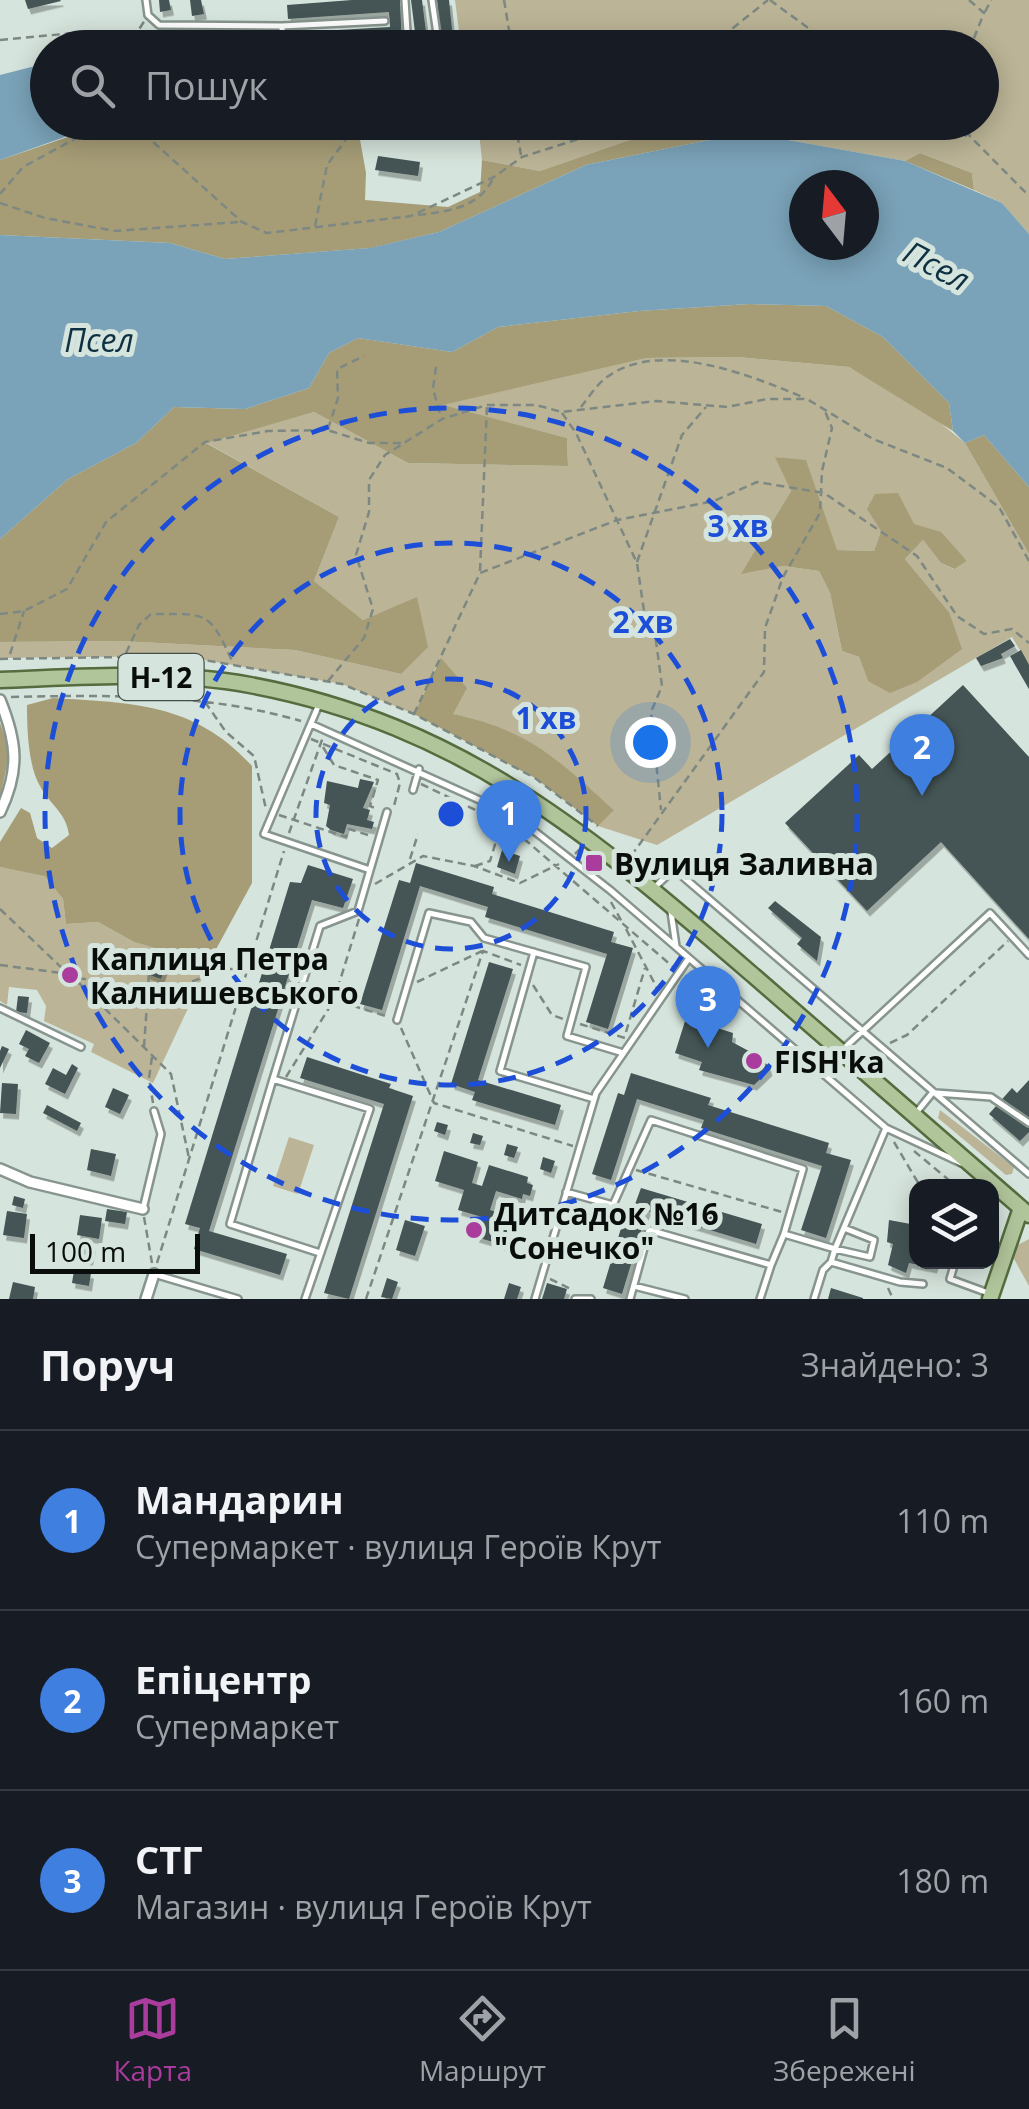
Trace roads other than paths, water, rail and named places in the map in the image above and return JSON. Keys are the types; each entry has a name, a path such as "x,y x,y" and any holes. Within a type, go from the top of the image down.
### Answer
{"main road":[{"name":"Н-12","path":"0,680 176,677 248,684 383,722 496,774 653,889 1026,1207"},
{"path":"991,1296 1026,1207"}],"street":[{"path":"0,699 16,741 13,784 0,812"},
{"path":"0,1168 30,1182 143,1208"},
{"path":"146,1299 154,1274"}],"lane":[{"path":"146,0 148,15 158,25 282,26 385,20"},
{"path":"404,0 406,30"},
{"path":"432,0 436,30"},
{"path":"282,26 282,30"},
{"path":"320,702 264,834 370,870"},
{"path":"311,724 419,769 515,816 676,947 886,1128 978,1169"},
{"path":"413,790 419,769"},
{"path":"320,1253 230,1224 320,926 358,911 387,812"},
{"path":"653,889 674,868 1029,1174"},
{"path":"670,904 676,947"},
{"path":"397,1020 429,912 471,922 484,938 586,967 568,1036 620,1052"},
{"path":"808,1060 841,1051 990,912 1029,954"},
{"path":"534,952 500,1071 594,1099"},
{"path":"534,1299 594,1099 627,1039 688,958"},
{"path":"0,1008 81,1047"},
{"path":"273,1079 370,1109 305,1299"},
{"path":"915,1114 934,1092"},
{"path":"934,1092 992,1096 1029,1123"},
{"path":"143,1208 161,1134 154,1111"},
{"path":"566,1192 613,1205 651,1120 803,1169 760,1299"},
{"path":"814,1299 886,1128"},
{"path":"784,1234 870,1257 874,1240 844,1228"},
{"path":"630,1299 650,1230 771,1266"},
{"path":"831,1262 900,1282 923,1284"},
{"path":"954,1269 950,1279 991,1296"},
{"path":"154,1274 238,1299"},
{"path":"634,1286 685,1299"},
{"path":"576,1297 591,1299"}],"water":[{"path":"30,67 30,140 56,140 0,160 0,75"},
{"name":"Псел","path":"709,140 788,140 905,161 1002,203 1029,234 1029,487 984,435 965,443 953,431 949,403 883,337 826,306 749,304 639,311 498,327 452,352 358,338 329,353 309,388 245,409 174,407 136,443 68,479 0,539 0,235 170,243 225,259 370,248 439,232 586,165"}],"place":[{"name":"Епіцентр","path":"922,796"},
{"name":"Мандарин","path":"509,862"},
{"name":"Вулиця Заливна","path":"594,863"},
{"name":"Каплиця Петра Калнишевського","path":"70,975"},
{"name":"СТГ","path":"708,1048"},
{"name":"FISH'ka","path":"754,1061"},
{"name":"Дитсадок №16 \"Сонечко\"","path":"474,1230"}]}
